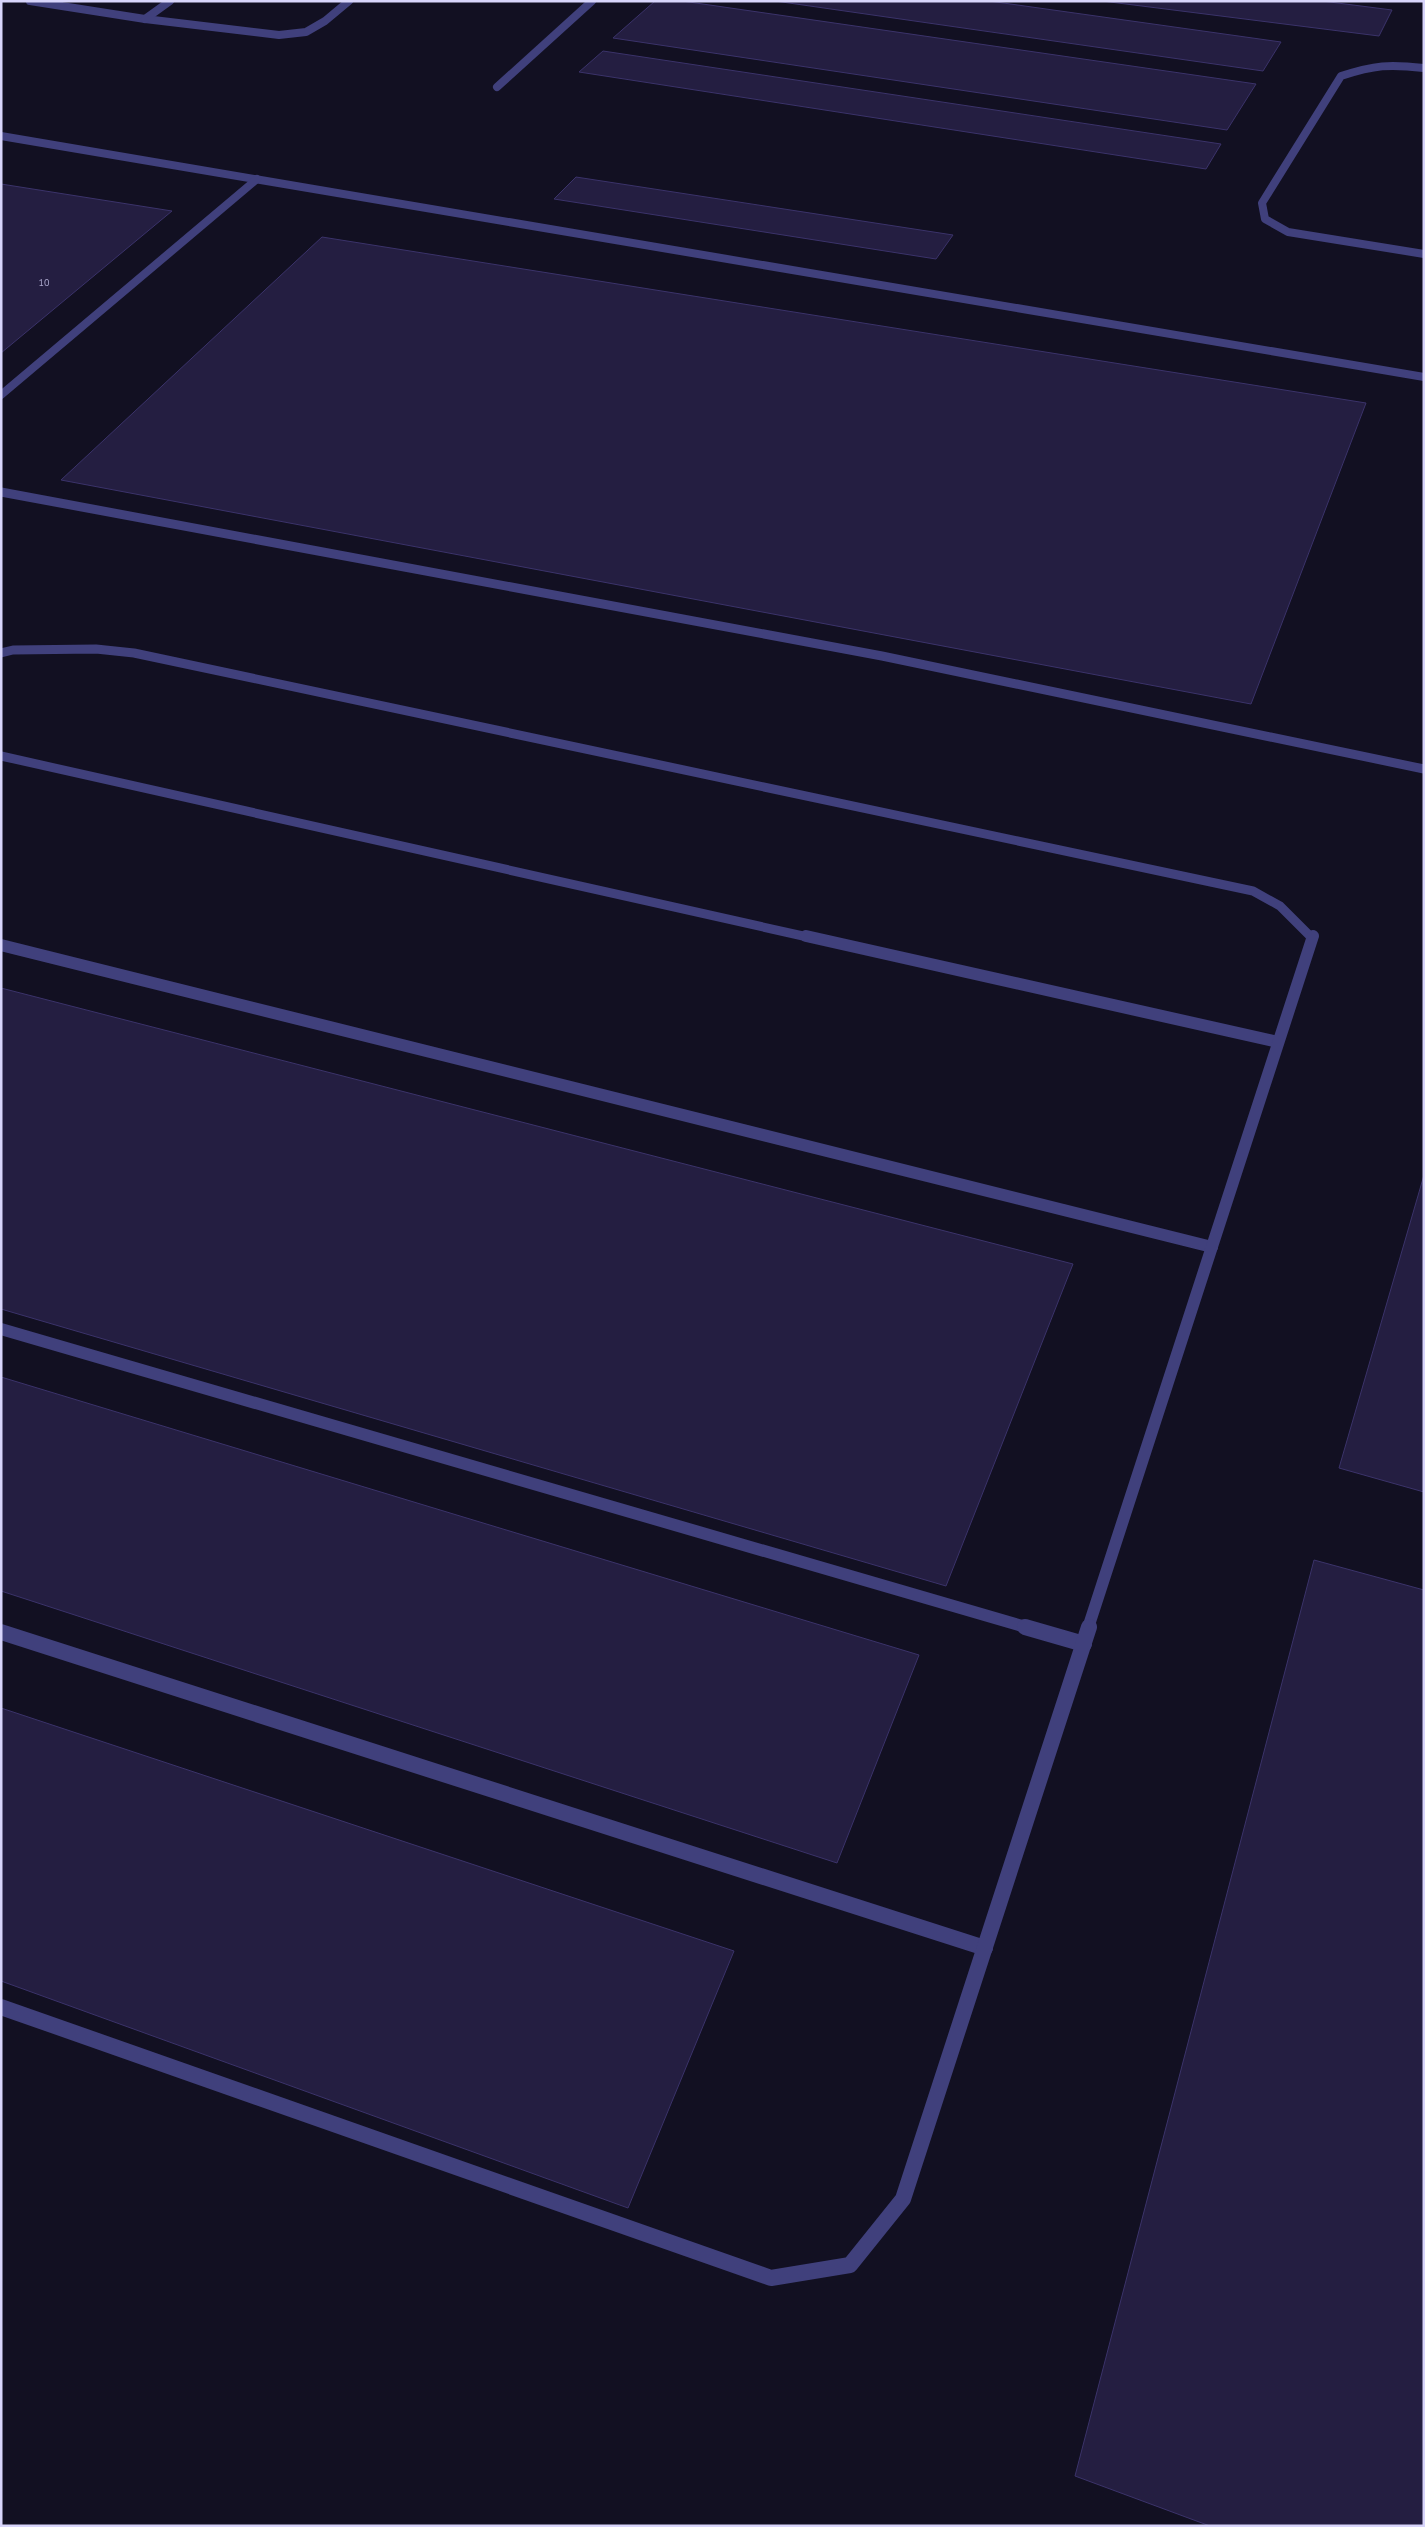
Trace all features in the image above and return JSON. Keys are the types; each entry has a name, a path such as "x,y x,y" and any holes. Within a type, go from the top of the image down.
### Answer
{"lane":[{"path":"30,1 146,19 279,35 306,32 325,21 350,1"},
{"path":"146,19 170,1"},
{"path":"497,87 592,1"},
{"path":"1424,68 1400,64 1372,66 1341,76 1262,203 1265,219 1288,232 1424,254"},
{"path":"1,136 1424,377"},
{"path":"1,395 257,180"},
{"path":"1,492 882,656 1424,769"},
{"path":"1,653 13,650 96,649 134,653 1253,891 1280,906 1313,936 904,2199 850,2265 771,2278 1,2007"},
{"path":"1,756 1278,1042"},
{"path":"1,945 1212,1246"},
{"path":"1,1329 1084,1644"},
{"path":"1,1632 985,1948"}],"building":[{"path":"655,1 682,1 1256,84 1227,130 613,38"},
{"path":"775,1 989,1 1281,42 1263,71"},
{"path":"1102,1 1322,1 1392,10 1379,36"},
{"path":"603,51 1221,144 1206,169 579,72"},
{"path":"576,177 953,235 936,259 554,199"},
{"path":"1,184 172,211 1,353"},
{"path":"322,237 1366,403 1251,704 61,480"},
{"path":"1,988 1073,1264 946,1586 1,1309"},
{"path":"1424,1175 1424,1492 1339,1468"},
{"path":"1,1377 919,1655 837,1863 1,1591"},
{"path":"1314,1560 1424,1590 1424,2526 1210,2526 1075,2476"},
{"path":"1,1708 734,1951 628,2208 1,1981"}]}
